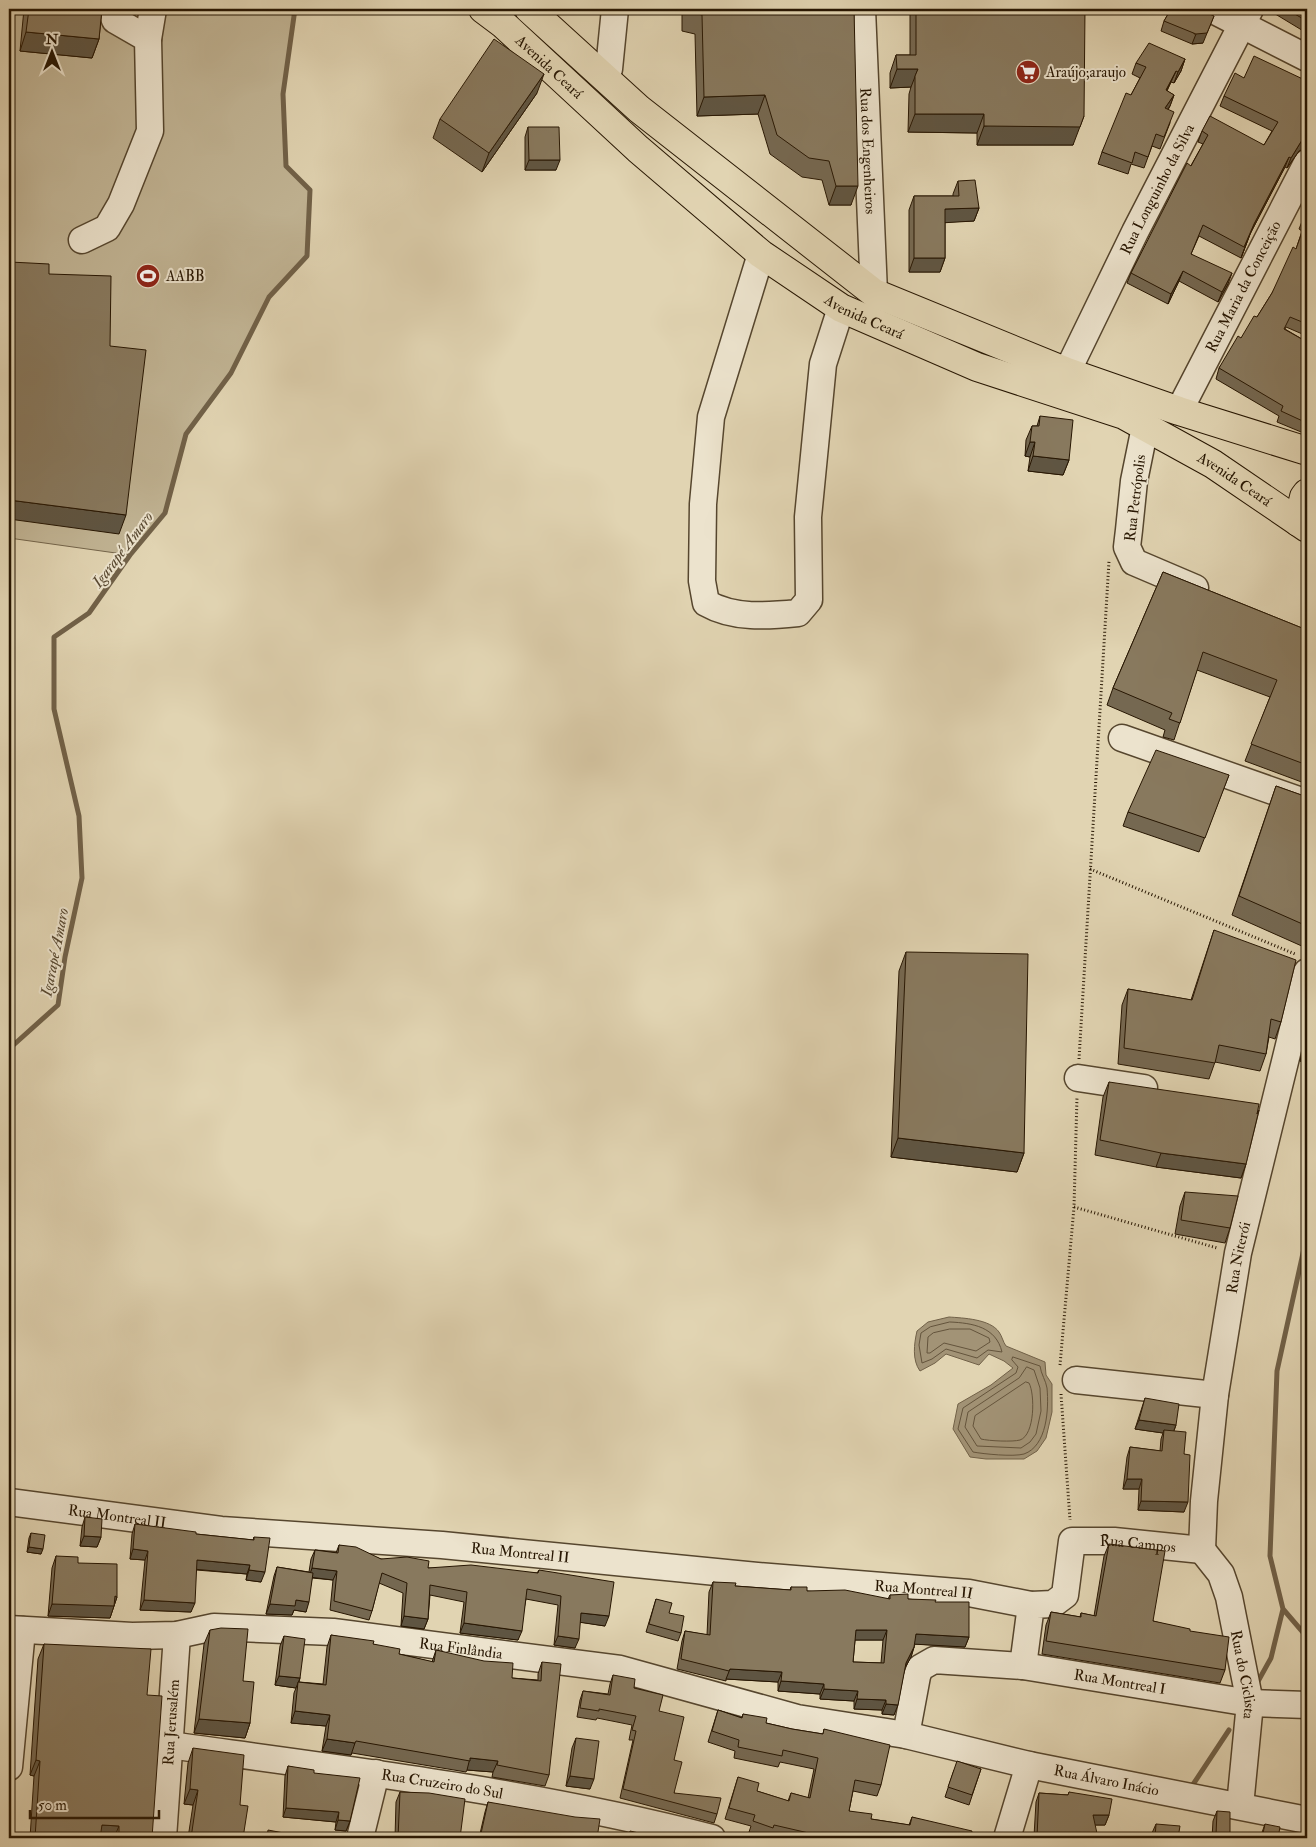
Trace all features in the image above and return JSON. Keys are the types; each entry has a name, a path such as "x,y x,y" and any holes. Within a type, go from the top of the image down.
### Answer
{"main road":[{"name":"Avenida Ceará","path":"483,9 503,24 638,149 761,254 841,308 977,367 1124,415 1213,464 1303,525"},
{"path":"517,9 576,67 695,173 760,226 814,264 869,290"},
{"name":"Avenida Ceará","path":"529,9 639,109 869,290 1067,372 1179,411 1307,450"},
{"path":"1303,525 1304,497 1307,492"}],"street":[{"path":"111,9 116,20 148,40"},
{"path":"82,240 107,228 121,204 150,131 148,40 153,9"},
{"path":"609,69 615,9"},
{"name":"Rua dos Engenheiros","path":"862,9 869,290"},
{"path":"1211,9 1246,17 1307,58"},
{"name":"Rua Longuinho da Silva","path":"1067,372 1134,232 1246,17"},
{"name":"Rua Maria da Conceição","path":"1179,411 1307,163"},
{"path":"761,254 711,417 703,504 702,582 706,603 721,612 765,616 798,613 809,600 808,517 821,380 823,364 841,308"},
{"name":"Rua Petrópolis","path":"1145,427 1134,481 1128,547 1134,562 1215,596"},
{"path":"1122,738 1307,803"},
{"name":"Rua Niterói","path":"1202,1550 1204,1501 1215,1395 1263,1105 1303,964"},
{"path":"1078,1078 1166,1091"},
{"path":"1065,1380 1215,1395"},
{"name":"Rua Montreal II","path":"9,1502 221,1530 442,1545 747,1575 970,1593 1031,1606"},
{"path":"1023,1666 1031,1606 1053,1604 1065,1595 1072,1540"},
{"name":"Rua Campos","path":"1072,1540 1114,1540 1202,1550"},
{"name":"Rua do Ciclista","path":"1202,1550 1221,1574 1229,1598 1250,1703 1240,1806"},
{"name":"Rua Finlândia","path":"15,1629 132,1636 177,1635 214,1627 333,1632 620,1669 797,1718 906,1735"},
{"path":"9,1768 15,1629"},
{"name":"Rua Jerusalém","path":"163,1838 177,1635"},
{"name":"Rua Montreal I","path":"906,1735 917,1676 920,1668 934,1660 1023,1666 1250,1703 1307,1705"},
{"name":"Rua Álvaro Inácio","path":"906,1735 1029,1765 1307,1820"},
{"name":"Rua Cruzeiro do Sul","path":"169,1745 376,1773 581,1807 712,1838"},
{"path":"1007,1838 1029,1765"},
{"path":"360,1838 376,1773"}],"path":[{"path":"1072,1540 1065,1380 1074,1207 1078,1078 1100,711"},
{"path":"1090,869 1303,964"},
{"path":"1074,1207 1238,1253"}],"shaded area":[{"name":"AABB","path":"9,9 295,9 283,94 286,166 310,190 307,256 269,297 231,373 186,434 165,513 130,555 9,538"}],"water":[{"path":"949,1317 976,1320 989,1324 999,1332 1006,1346 1045,1362 1046,1375 1052,1384 1052,1412 1046,1438 1037,1451 1024,1459 970,1457 953,1429 958,1404 991,1385 1013,1368 1004,1361 989,1354 979,1365 946,1354 935,1363 920,1371 917,1367 914,1352 917,1331 928,1322"}],"building":[{"path":"29,9 102,9 99,39 26,32"},
{"path":"689,9 854,9 858,186 836,186 829,161 809,158 777,135 765,95 704,97 702,15 689,12"},
{"name":"Araújo;araujo","path":"916,9 1085,9 1084,116 1080,127 984,126 984,114 915,114 915,76 918,69 897,69 896,55 916,55"},
{"path":"1171,9 1199,9 1214,16 1207,33 1196,34 1164,21"},
{"path":"1286,9 1307,9 1307,21"},
{"path":"494,39 544,74 489,153 440,119"},
{"path":"1149,43 1185,59 1166,90 1174,95 1165,108 1174,112 1164,137 1156,134 1148,157 1135,152 1132,163 1102,152 1126,93 1131,95 1146,67 1136,63"},
{"path":"1254,56 1307,81 1307,139 1302,140 1291,158 1289,157 1244,247 1203,225 1191,254 1232,273 1222,292 1183,271 1171,294 1131,273 1187,163 1191,166 1208,135 1202,131 1210,116 1264,145 1278,122 1224,96 1235,73 1244,78"},
{"path":"528,127 559,127 560,160 529,160"},
{"path":"975,180 979,208 945,209 945,258 914,258 914,196 959,196 958,181"},
{"path":"1307,209 1307,324 1290,317 1284,329 1307,342 1307,423 1281,411 1283,406 1219,368 1238,336 1241,338 1254,316 1257,317 1272,293 1293,247 1296,249 1306,221 1303,219"},
{"path":"10,262 49,264 49,274 111,276 110,346 146,350 126,515 9,500"},
{"path":"1040,416 1073,420 1069,460 1033,456 1035,442 1030,442 1032,426 1039,426"},
{"path":"1163,572 1307,630 1307,765 1251,744 1277,680 1203,652 1180,723 1169,719 1172,713 1113,688"},
{"path":"1156,750 1229,775 1205,838 1128,812"},
{"path":"1276,786 1307,797 1307,926 1239,896"},
{"path":"1214,930 1296,960 1281,1022 1271,1019 1266,1054 1219,1045 1215,1063 1124,1048 1128,989 1192,1000"},
{"path":"906,952 1028,954 1024,1153 898,1138"},
{"path":"1109,1082 1259,1104 1246,1164 1161,1153 1100,1140"},
{"path":"1185,1192 1238,1196 1230,1228 1181,1220"},
{"path":"1145,1398 1179,1404 1176,1425 1139,1420"},
{"path":"1164,1430 1186,1432 1184,1454 1190,1455 1188,1502 1141,1501 1142,1479 1127,1479 1130,1447 1162,1451"},
{"path":"85,1517 102,1519 101,1537 84,1536"},
{"path":"135,1524 196,1532 196,1534 254,1540 254,1537 270,1538 265,1572 249,1570 250,1565 197,1560 195,1603 144,1600 148,1551 133,1549"},
{"path":"31,1533 45,1535 43,1549 29,1547"},
{"path":"1109,1544 1165,1551 1153,1621 1190,1629 1190,1631 1229,1637 1225,1670 1046,1641 1051,1612 1081,1617 1081,1613 1096,1616"},
{"path":"339,1545 356,1547 381,1559 407,1557 429,1561 428,1568 471,1565 538,1573 539,1570 614,1582 609,1616 581,1613 579,1639 558,1636 561,1596 527,1589 522,1631 464,1623 467,1592 430,1585 428,1619 404,1616 407,1583 382,1573 372,1611 334,1601 337,1571 312,1568 315,1550 338,1553"},
{"path":"56,1556 78,1557 78,1563 117,1564 117,1597 115,1596 114,1606 52,1604"},
{"path":"9,1562 14,1562 11,1597 9,1597"},
{"path":"277,1567 313,1573 309,1602 296,1600 295,1606 270,1604"},
{"path":"713,1582 736,1583 735,1586 791,1590 791,1587 807,1587 807,1591 845,1590 890,1599 890,1595 908,1594 908,1599 936,1600 935,1602 969,1602 969,1637 916,1634 914,1647 906,1663 898,1705 886,1704 886,1700 857,1699 858,1691 824,1689 824,1684 781,1681 782,1672 730,1669 729,1671 681,1659 685,1631 710,1635","holes":["856,1630 887,1630 884,1663 853,1662"]},
{"path":"656,1599 672,1603 669,1613 684,1616 681,1633 649,1624"},
{"path":"221,1628 248,1629 243,1681 254,1682 250,1723 199,1719 210,1630"},
{"path":"331,1635 374,1641 373,1644 400,1649 399,1654 434,1662 436,1650 484,1661 513,1663 512,1678 541,1681 542,1662 561,1664 549,1775 497,1765 498,1761 470,1758 470,1761 356,1741 355,1743 327,1739 330,1715 295,1711 298,1682 326,1685"},
{"path":"284,1636 305,1639 300,1678 279,1676"},
{"path":"44,1644 151,1649 147,1695 162,1696 152,1838 119,1838 119,1826 102,1825 100,1838 35,1838 40,1761 36,1760"},
{"path":"613,1675 635,1679 634,1688 663,1695 659,1711 684,1717 674,1760 682,1762 674,1793 721,1798 717,1814 623,1789 636,1731 632,1730 636,1716 599,1709 599,1711 580,1708 583,1691 610,1695"},
{"path":"718,1710 742,1718 743,1714 767,1718 766,1723 792,1729 823,1734 824,1729 890,1745 881,1785 855,1780 849,1811 872,1814 871,1819 910,1825 912,1817 972,1831 971,1838 813,1838 813,1834 774,1825 773,1828 753,1821 755,1815 729,1808 738,1777 759,1783 757,1791 789,1801 791,1793 810,1798 818,1758 783,1750 782,1756 738,1747 739,1740 712,1731"},
{"path":"576,1738 599,1741 594,1779 570,1776"},
{"path":"193,1748 244,1755 240,1805 248,1806 243,1838 191,1838 198,1790 190,1789"},
{"path":"957,1761 981,1769 972,1795 948,1787"},
{"path":"288,1766 314,1770 314,1773 360,1778 350,1821 338,1820 339,1812 286,1808"},
{"path":"400,1792 429,1793 465,1799 460,1838 398,1838"},
{"path":"1069,1792 1112,1799 1109,1815 1093,1815 1098,1838 1031,1838 1032,1836 1037,1837 1039,1793 1068,1795"},
{"path":"488,1802 575,1817 600,1819 597,1838 480,1838"},
{"path":"1217,1811 1230,1812 1230,1838 1216,1835"},
{"path":"1156,1824 1180,1826 1178,1838 1155,1838"},
{"path":"1265,1824 1280,1827 1278,1838 1262,1838"},
{"path":"268,1830 310,1838 267,1838"},
{"path":"630,1831 661,1838 628,1838"}],"waterway":[{"name":"Igarapé Amaro","path":"9,1049 58,1005 65,957 82,878 79,816 54,709 54,637 89,613 130,555 165,513 186,434 231,373 269,297 307,256 310,190 286,166 283,94 295,9"},
{"path":"1307,1235 1277,1371 1270,1556 1283,1609 1307,1637"},
{"path":"1256,1685 1271,1658 1283,1609"},
{"path":"1192,1786 1229,1730"}],"place":[{"name":"Araújo;araujo","path":"1028,72"},
{"name":"AABB","path":"148,276"}]}
